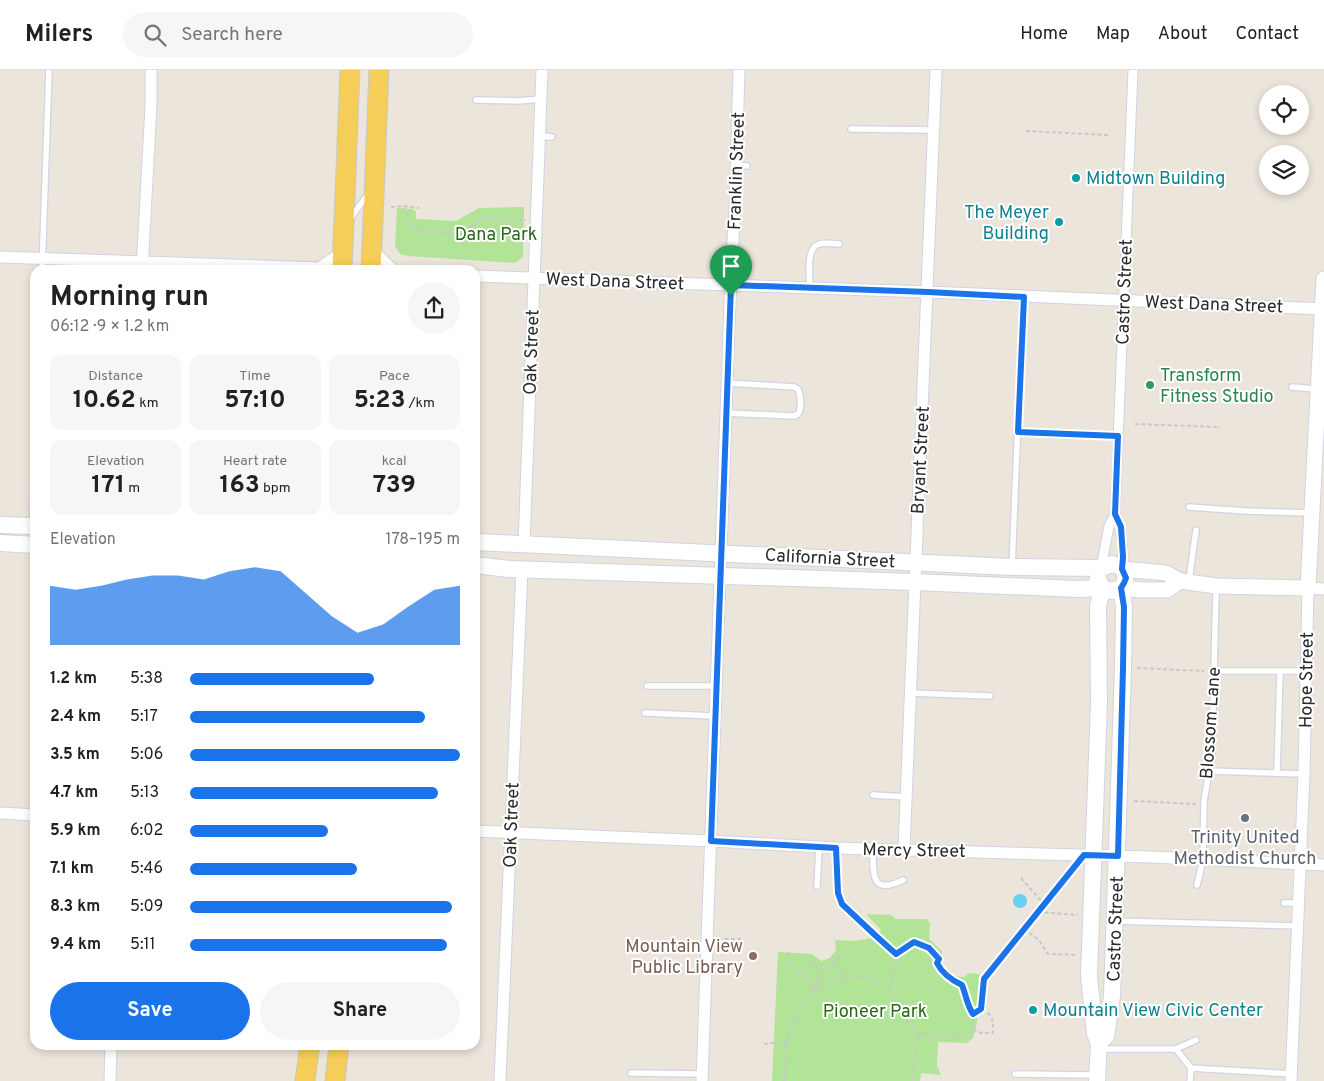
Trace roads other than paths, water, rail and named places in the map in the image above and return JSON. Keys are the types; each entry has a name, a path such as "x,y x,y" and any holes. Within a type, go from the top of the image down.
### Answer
{"main road":[{"path":"342,261 350,70"},
{"path":"371,265 379,70"},
{"path":"0,525 30,526"},
{"name":"California Street","path":"480,542 1012,567 1101,568 1112,564 1118,565 1122,569"},
{"path":"0,543 30,545"},
{"name":"California Street","path":"480,565 522,569 1102,588 1111,592 1121,588"},
{"name":"Castro Street","path":"1098,1078 1099,1046 1095,1034 1089,976 1089,855 1099,702 1098,607 1102,588 1098,577 1101,568"},
{"name":"Castro Street","path":"1099,1046 1106,1036 1112,996 1123,668 1124,607 1121,588 1125,580 1122,569"},
{"path":"305,1081 309,1050"},
{"path":"335,1081 338,1050"}],"street":[{"path":"142,265 151,106 151,70"},
{"name":"Oak Street","path":"524,544 542,70"},
{"name":"Franklin Street","path":"702,1077 731,285 740,208 735,165 739,70"},
{"name":"Bryant Street","path":"904,849 936,70"},
{"name":"Castro Street","path":"1101,568 1110,526 1115,514 1133,70"},
{"path":"372,250 388,265"},
{"path":"0,257 42,264 75,265"},
{"name":"West Dana Street","path":"480,276 928,292 1323,309"},
{"name":"Hope Street","path":"1291,1078 1304,774 1308,588 1312,513 1319,471 1318,389 1324,279"},
{"name":"Castro Street","path":"1115,514 1121,527 1122,569"},
{"name":"Oak Street","path":"500,1081 522,569"},
{"name":"California Street","path":"1122,569 1166,572 1184,582 1216,586 1324,589"},
{"name":"California Street","path":"1121,588 1167,590 1184,582"},
{"path":"0,813 30,815"},
{"name":"Mercy Street","path":"480,831 836,848 1118,856 1324,865"},
{"path":"110,1081 111,1050"}],"lane":[{"path":"42,264 49,70"},
{"path":"476,100 517,101 541,99"},
{"path":"850,129 934,130"},
{"path":"540,136 552,137"},
{"path":"735,165 748,166"},
{"path":"344,228 374,187"},
{"path":"810,288 811,252 816,245 839,244"},
{"path":"1012,567 1024,297"},
{"path":"726,413 794,416 801,410 800,394 798,389 794,387 727,383"},
{"path":"1292,387 1318,389"},
{"path":"1189,507 1248,512 1312,513"},
{"path":"1184,582 1196,530"},
{"name":"Blossom Lane","path":"1197,885 1203,860 1204,804 1212,754 1216,586"},
{"path":"1214,671 1306,671"},
{"path":"1278,773 1280,671"},
{"path":"648,686 716,686"},
{"path":"911,693 990,696"},
{"path":"645,713 715,716"},
{"path":"1209,772 1304,774"},
{"path":"873,795 907,797"},
{"path":"817,886 819,847"},
{"path":"836,848 838,893 842,904 896,954 914,942 923,944"},
{"path":"874,849 873,872 877,882 882,886 890,886 903,880"},
{"path":"1284,903 1299,903"},
{"path":"1115,921 1298,926"},
{"path":"1099,1046 1176,1049 1196,1040"},
{"path":"1176,1049 1191,1068 1190,1081"},
{"path":"1191,1068 1291,1078"},
{"path":"630,1072 702,1077"},
{"path":"1015,1074 1074,1074 1098,1078"}],"water":[{"path":"1020,894 1025,896 1027,901 1025,906 1020,908 1015,906 1013,901 1015,896"}],"place":[{"name":"Midtown Building","path":"1076,178"},
{"name":"The Meyer Building","path":"1059,222"},
{"name":"Transform Fitness Studio","path":"1150,385"},
{"name":"Trinity United Methodist Church","path":"1245,818"},
{"name":"Mountain View Public Library","path":"753,956"},
{"name":"Mountain View Civic Center","path":"1033,1010"}],"park label":[{"name":"Dana Park","path":"496,234"},
{"name":"Pioneer Park","path":"875,1011"}]}
